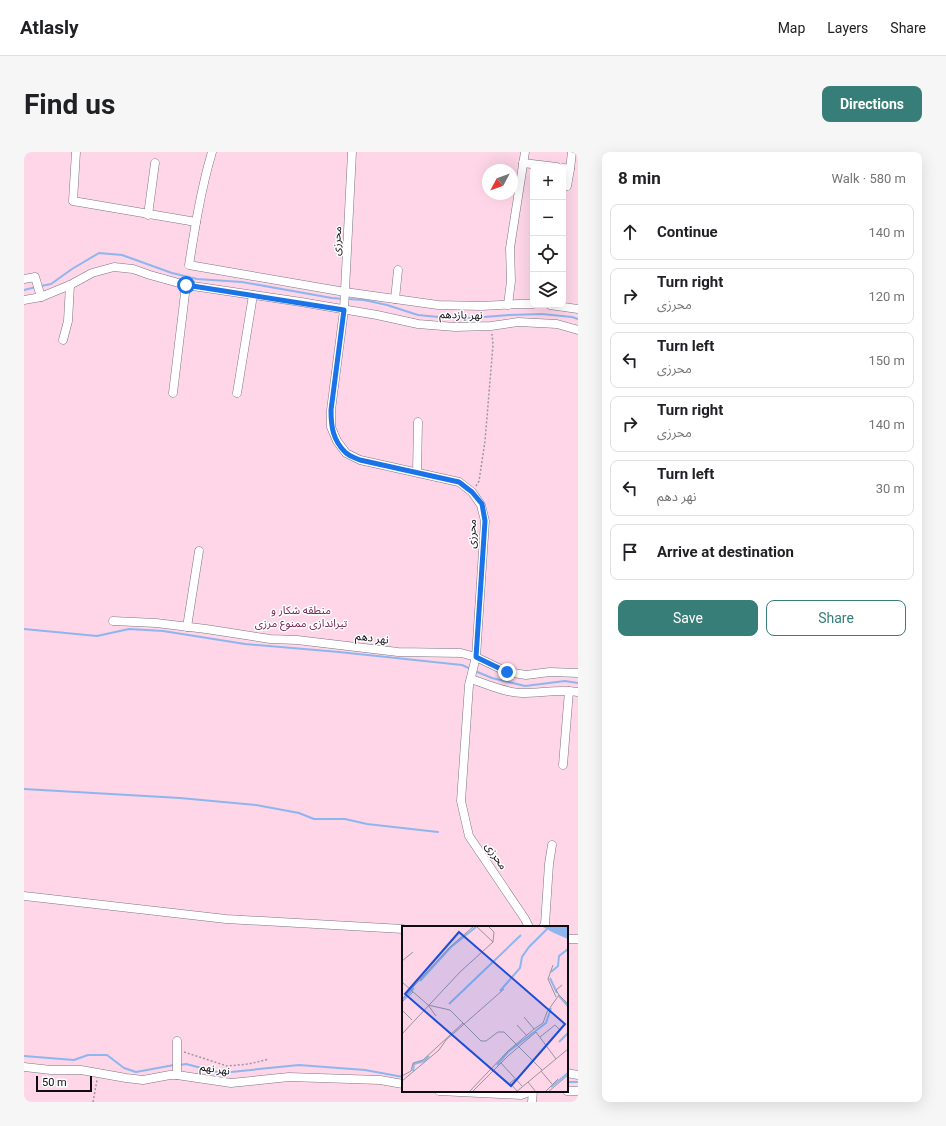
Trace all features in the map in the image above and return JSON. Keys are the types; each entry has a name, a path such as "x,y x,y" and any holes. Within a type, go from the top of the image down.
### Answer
{"street":[{"path":"76,152 73,201 196,222"},
{"path":"212,152 206,172 189,265 345,294 438,305 481,306 530,304"},
{"name":"محرزی","path":"352,152 344,308 331,410 331,427 337,441 346,453 360,460 459,482 472,492 482,504 485,521 475,659 469,685 462,801 469,836 528,926"},
{"path":"508,305 511,281 510,248 524,152"},
{"path":"567,186 566,168 572,152"},
{"path":"523,163 532,164"},
{"path":"148,215 155,164"},
{"name":"نهر یازدهم","path":"24,300 70,285 92,273 114,267 133,269 186,285 344,308 418,324 456,327 491,326 518,322 557,324 578,330"},
{"path":"395,299 398,270"},
{"path":"24,279 35,278 41,294"},
{"path":"63,340 68,321 70,285"},
{"path":"172,393 186,285"},
{"path":"237,393 254,295"},
{"path":"566,307 578,309"},
{"path":"417,472 418,422"},
{"path":"187,627 199,551"},
{"name":"نهر دهم","path":"113,621 156,623 270,639 297,640 398,652 461,653 507,672 526,675 550,672 578,673"},
{"path":"471,677 495,688 520,693 578,692"},
{"path":"563,765 569,691"},
{"path":"544,926 552,845"},
{"path":"24,896 226,919 402,929"},
{"path":"177,1050 177,1072"},
{"name":"نهر نهم","path":"24,1067 51,1070 81,1070 143,1080 170,1075 177,1072 231,1083 289,1077 372,1079 402,1084"},
{"path":"568,1073 578,1075"},
{"path":"460,1092 521,1095 529,1092"}],"path":[{"path":"472,492 479,481 485,441 493,345 491,326"},
{"path":"177,1050 227,1066 249,1064 269,1059"},
{"path":"93,1102 98,1072"}],"green space":[{"name":"منطقه شکار و تیراندازی ممنوع مرزی","path":"24,152 578,152 578,1102 24,1102"}],"waterway":[{"path":"41,286 51,284 72,269 99,253 122,255 172,273 197,279 242,282 343,299"},
{"path":"24,290 36,287"},
{"path":"348,299 364,300 387,305 418,315 459,319 542,314 578,319"},
{"path":"24,629 97,636 129,629 163,631 245,644 462,665 471,669"},
{"path":"475,671 492,678 525,686 565,681 578,683"},
{"path":"24,789 180,798 256,805 299,813 314,819 345,819 367,824 438,832"},
{"path":"24,1056 74,1060 88,1055 107,1055 124,1068 136,1072 174,1065"},
{"path":"179,1065 186,1064 221,1073 299,1065 365,1070 402,1077"},
{"path":"568,1082 578,1082"}],"route":[{"path":"186,285 344,310 331,410 331,427 337,441 346,453 360,460 459,482 472,492 482,504 485,521 476,657 507,672"}]}
